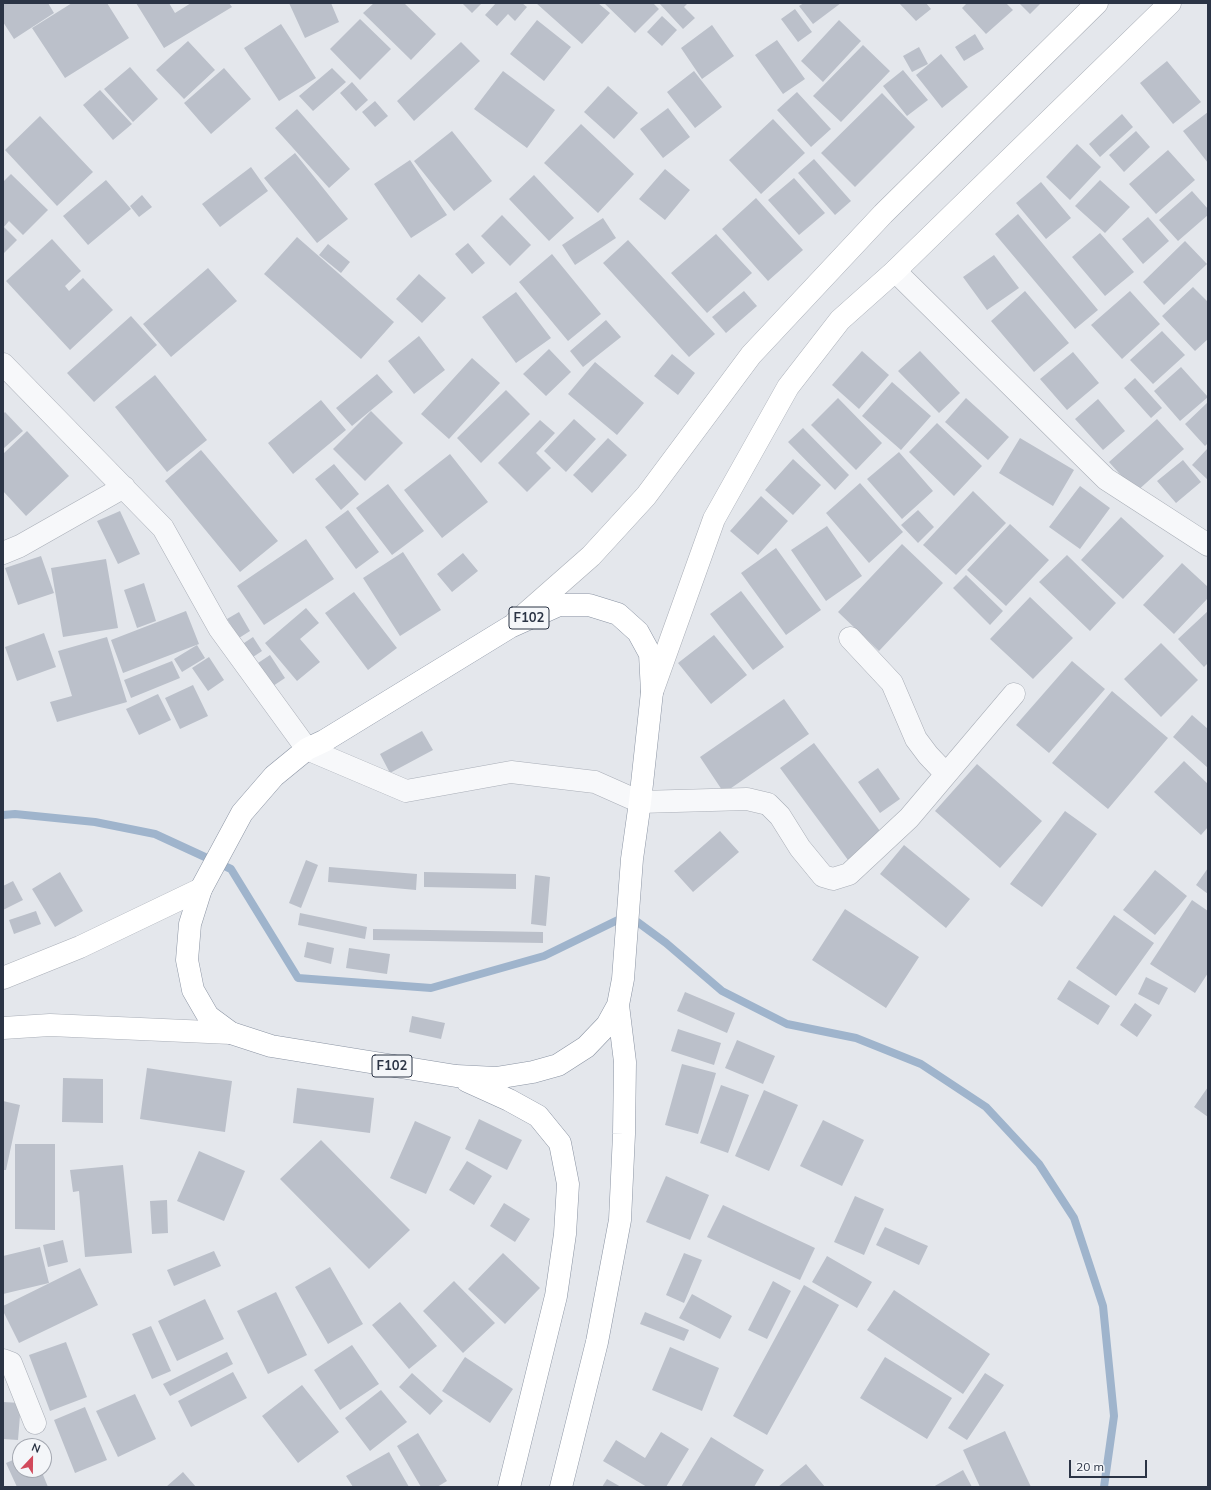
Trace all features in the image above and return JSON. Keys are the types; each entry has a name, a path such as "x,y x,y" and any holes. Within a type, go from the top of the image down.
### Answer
{"main road":[{"name":"F102","path":"510,627 591,556 646,496 751,355 883,214 1097,3"},
{"name":"F102","path":"652,692 714,519 784,393 840,320 895,271 1170,3"},
{"name":"F102","path":"561,1487 597,1342 620,1220 624,1134 625,1062 618,1005 623,979 632,859 652,692 650,654 638,632 618,614 589,605 559,605 510,627 324,742 307,749 274,776 242,813 201,889 190,924 188,960 193,990 208,1016 231,1033 271,1046 456,1076 496,1078 533,1072 558,1065 586,1047 602,1031 618,1005"},
{"path":"3,978 80,947 201,889"},
{"path":"3,1028 50,1026 231,1033"},
{"name":"F102","path":"456,1076 509,1100 538,1116 560,1143 568,1184 565,1234 556,1296 509,1487"}],"street":[{"path":"895,271 1106,479 1208,545"},
{"path":"3,364 163,528 219,628 307,749 406,791 511,772 595,782 640,802 747,799 768,804 780,816 800,848 823,876 833,879 850,874 909,818 1014,694"},
{"path":"3,553 20,546 124,487"},
{"path":"850,638 892,683 916,739 928,755 946,774"},
{"path":"3,1360 11,1363 35,1423"}],"building":[{"path":"3,3 48,3 54,13 14,39 3,22"},
{"path":"72,3 107,3 129,38 65,78 32,28"},
{"path":"136,3 169,3 175,13 191,3 229,3 232,7 164,48"},
{"path":"289,3 331,3 339,22 305,38"},
{"path":"374,3 404,3 436,34 411,60 363,13"},
{"path":"462,3 482,3 472,13"},
{"path":"496,3 522,3 527,7 515,21 508,14 497,26 485,15"},
{"path":"536,3 598,3 610,13 582,44"},
{"path":"604,3 653,3 659,9 635,33"},
{"path":"659,3 688,3 684,7 695,18 683,29"},
{"path":"804,3 841,3 813,24 799,6"},
{"path":"899,3 926,3 931,9 916,21"},
{"path":"967,3 1006,3 1013,10 986,34 962,8"},
{"path":"1019,3 1041,3 1030,14"},
{"path":"795,9 812,32 798,42 781,19"},
{"path":"662,16 677,30 662,46 647,32"},
{"path":"360,19 391,49 360,80 330,49"},
{"path":"537,20 571,47 544,81 510,54"},
{"path":"839,20 861,41 823,82 801,61"},
{"path":"281,24 316,78 279,101 244,48"},
{"path":"712,25 734,56 702,79 681,48"},
{"path":"975,34 984,49 964,61 955,47"},
{"path":"777,40 805,79 783,94 755,55"},
{"path":"188,41 215,70 184,99 156,70"},
{"path":"461,42 480,61 414,121 397,101"},
{"path":"863,45 890,71 841,122 813,96"},
{"path":"919,47 928,64 912,72 903,56"},
{"path":"941,54 968,87 942,108 916,75"},
{"path":"1167,61 1201,102 1173,124 1140,83"},
{"path":"130,67 158,99 133,122 104,89"},
{"path":"224,68 251,99 211,134 184,103"},
{"path":"332,68 346,82 313,111 299,96"},
{"path":"903,70 928,100 907,116 883,86"},
{"path":"503,71 555,110 527,148 474,109"},
{"path":"694,71 722,107 695,128 667,92"},
{"path":"352,82 368,100 356,111 340,93"},
{"path":"608,86 638,113 614,139 584,112"},
{"path":"100,90 132,124 113,140 83,105"},
{"path":"797,92 831,129 811,147 777,110"},
{"path":"882,93 915,127 855,187 821,153"},
{"path":"375,101 388,116 375,127 362,112"},
{"path":"668,108 690,137 663,158 640,129"},
{"path":"297,109 350,169 329,188 275,128"},
{"path":"1208,112 1208,163 1183,131"},
{"path":"1122,114 1133,127 1100,157 1089,144"},
{"path":"40,116 93,172 57,206 5,150"},
{"path":"773,119 805,153 761,194 729,160"},
{"path":"581,124 634,174 598,213 544,163"},
{"path":"452,131 492,181 454,211 414,161"},
{"path":"1136,131 1150,147 1124,172 1109,155"},
{"path":"1077,144 1101,167 1070,200 1046,177"},
{"path":"1168,150 1195,180 1156,214 1129,184"},
{"path":"295,153 348,219 317,243 264,178"},
{"path":"814,159 851,201 835,215 798,173"},
{"path":"410,160 447,215 411,238 374,184"},
{"path":"251,167 268,191 220,227 202,204"},
{"path":"665,169 690,190 665,220 639,199"},
{"path":"11,174 48,210 23,235 9,221 4,227 17,240 3,254 3,182"},
{"path":"534,175 574,218 549,241 509,199"},
{"path":"794,178 825,213 799,235 768,200"},
{"path":"106,180 131,209 88,245 63,216"},
{"path":"1100,180 1130,207 1105,233 1075,206"},
{"path":"1041,182 1071,218 1046,239 1016,203"},
{"path":"1192,191 1208,209 1208,215 1178,241 1159,220"},
{"path":"142,195 152,207 139,217 130,206"},
{"path":"756,198 803,250 768,281 722,229"},
{"path":"1018,214 1098,310 1075,329 995,234"},
{"path":"502,215 531,245 510,266 481,236"},
{"path":"1148,217 1169,241 1143,264 1122,239"},
{"path":"603,218 616,238 575,265 562,245"},
{"path":"1100,233 1134,272 1105,296 1072,257"},
{"path":"716,234 752,273 707,313 671,273"},
{"path":"297,237 394,322 361,359 264,274"},
{"path":"52,239 81,271 65,286 69,291 83,278 113,310 70,350 6,281"},
{"path":"628,240 715,334 689,357 603,263"},
{"path":"1185,241 1207,264 1164,305 1143,282"},
{"path":"468,243 485,263 472,274 455,254"},
{"path":"328,244 350,262 341,273 319,255"},
{"path":"552,254 601,314 568,341 519,282"},
{"path":"994,255 1019,288 987,310 963,277"},
{"path":"208,268 237,301 171,357 143,324"},
{"path":"419,274 446,298 422,323 396,299"},
{"path":"1193,287 1208,302 1208,339 1195,351 1162,316"},
{"path":"744,291 757,306 726,333 712,317"},
{"path":"1025,291 1069,343 1034,372 991,321"},
{"path":"1130,291 1160,324 1122,359 1091,325"},
{"path":"516,292 551,338 516,363 482,317"},
{"path":"131,316 157,345 94,402 67,373"},
{"path":"606,320 621,337 583,367 570,351"},
{"path":"1162,331 1185,355 1153,384 1130,360"},
{"path":"419,336 445,370 414,394 388,361"},
{"path":"549,349 571,372 546,396 523,374"},
{"path":"862,351 889,375 859,409 832,385"},
{"path":"920,351 960,393 939,413 898,371"},
{"path":"1073,352 1099,383 1067,410 1040,379"},
{"path":"672,354 695,373 678,395 654,376"},
{"path":"472,358 500,383 449,439 421,414"},
{"path":"595,362 644,403 617,435 568,394"},
{"path":"1181,367 1208,397 1180,421 1154,391"},
{"path":"377,374 393,392 352,426 336,408"},
{"path":"155,375 207,440 167,472 115,407"},
{"path":"1135,378 1162,408 1151,418 1124,388"},
{"path":"892,382 931,416 901,450 862,416"},
{"path":"506,390 530,414 481,463 457,438"},
{"path":"838,398 882,443 856,470 811,425"},
{"path":"966,398 1009,437 988,460 945,422"},
{"path":"1098,399 1125,431 1103,450 1075,419"},
{"path":"321,400 346,430 293,474 268,443"},
{"path":"1208,402 1208,443 1205,446 1185,424"},
{"path":"371,411 403,443 365,481 333,449"},
{"path":"5,412 23,431 3,449 3,414"},
{"path":"574,419 596,439 566,472 544,451"},
{"path":"1157,419 1184,449 1136,492 1109,462"},
{"path":"540,420 555,433 536,453 551,468 527,492 498,463"},
{"path":"937,423 982,466 954,496 909,452"},
{"path":"803,428 849,475 835,490 788,442"},
{"path":"27,431 69,476 26,516 3,491 3,454"},
{"path":"608,438 627,455 592,493 573,475"},
{"path":"1020,438 1074,470 1053,506 999,473"},
{"path":"1208,448 1208,480 1192,465"},
{"path":"201,450 278,541 240,572 165,481"},
{"path":"899,452 933,491 902,519 867,479"},
{"path":"450,454 488,502 442,538 404,490"},
{"path":"793,459 821,485 793,515 765,490"},
{"path":"1183,460 1201,482 1176,503 1157,481"},
{"path":"334,464 359,494 341,510 315,479"},
{"path":"860,483 903,532 869,563 826,513"},
{"path":"388,484 424,531 392,555 356,508"},
{"path":"1080,486 1110,508 1080,549 1049,527"},
{"path":"973,491 1006,523 956,575 923,545"},
{"path":"761,496 788,521 758,555 730,531"},
{"path":"348,510 379,552 356,569 325,527"},
{"path":"918,510 934,527 918,543 901,525"},
{"path":"120,511 140,554 118,564 97,521"},
{"path":"1121,517 1164,556 1123,599 1081,560"},
{"path":"1010,524 1049,560 1006,606 967,570"},
{"path":"827,526 862,576 826,601 791,550"},
{"path":"306,539 334,579 264,625 237,586"},
{"path":"902,544 943,583 879,651 838,612"},
{"path":"776,548 821,610 786,635 741,573"},
{"path":"403,552 441,610 400,636 363,578"},
{"path":"463,553 478,571 452,592 437,574"},
{"path":"1067,555 1116,603 1090,631 1039,582"},
{"path":"41,556 54,593 18,605 5,568"},
{"path":"106,559 118,628 63,637 51,568"},
{"path":"1182,563 1208,587 1208,598 1174,634 1143,605"},
{"path":"966,575 1003,611 990,625 953,588"},
{"path":"144,583 156,621 137,628 124,590"},
{"path":"741,591 784,647 753,670 710,614"},
{"path":"354,592 397,648 368,670 325,613"},
{"path":"1030,597 1073,638 1033,679 990,639"},
{"path":"306,608 319,623 300,639 320,662 297,681 265,643"},
{"path":"186,611 199,644 123,673 111,640"},
{"path":"1208,611 1208,663 1204,667 1178,639"},
{"path":"239,612 250,631 239,638 227,619"},
{"path":"44,633 56,667 17,681 5,647"},
{"path":"714,635 747,675 711,704 678,663"},
{"path":"107,637 127,702 57,722 50,702 72,696 58,651"},
{"path":"253,637 262,651 247,661 238,647"},
{"path":"1161,643 1198,680 1161,717 1124,679"},
{"path":"197,645 205,658 182,672 174,659"},
{"path":"270,655 285,678 267,690 252,667"},
{"path":"209,657 224,680 208,691 192,668"},
{"path":"172,661 180,678 131,698 124,680"},
{"path":"1072,661 1105,689 1049,753 1016,725"},
{"path":"193,685 208,716 180,729 165,698"},
{"path":"1112,691 1168,738 1108,809 1052,763"},
{"path":"158,694 171,720 139,735 126,709"},
{"path":"784,699 809,734 724,793 700,757"},
{"path":"1192,715 1208,729 1208,768 1173,737"},
{"path":"422,731 433,750 390,773 380,754"},
{"path":"814,743 883,835 848,860 780,768"},
{"path":"1184,761 1208,784 1208,827 1201,835 1154,792"},
{"path":"977,764 1042,821 1000,868 935,811"},
{"path":"878,768 900,799 880,813 858,782"},
{"path":"1065,811 1097,834 1042,907 1010,884"},
{"path":"720,831 739,852 693,892 674,871"},
{"path":"904,845 970,899 946,928 880,874"},
{"path":"306,860 318,865 301,908 289,903"},
{"path":"329,867 417,874 416,890 328,882"},
{"path":"1208,868 1208,894 1196,885"},
{"path":"1155,870 1187,896 1155,935 1123,910"},
{"path":"60,872 83,911 55,927 32,889"},
{"path":"424,872 516,874 516,889 424,887"},
{"path":"535,875 550,877 546,926 531,924"},
{"path":"13,881 23,900 3,910 3,886"},
{"path":"1192,900 1208,911 1208,973 1195,993 1150,964"},
{"path":"845,909 919,957 886,1008 812,960"},
{"path":"36,911 41,924 14,934 9,920"},
{"path":"300,913 367,927 365,939 298,925"},
{"path":"1114,915 1154,943 1116,996 1076,968"},
{"path":"373,929 543,932 543,943 373,940"},
{"path":"307,942 334,948 331,964 304,957"},
{"path":"349,948 390,954 387,974 346,968"},
{"path":"1146,977 1168,988 1159,1005 1138,994"},
{"path":"1069,980 1110,1006 1098,1025 1057,999"},
{"path":"685,992 735,1013 727,1033 677,1011"},
{"path":"1135,1003 1152,1015 1137,1037 1120,1025"},
{"path":"412,1016 445,1023 441,1039 409,1032"},
{"path":"678,1029 721,1043 714,1065 671,1051"},
{"path":"737,1040 775,1056 763,1084 725,1068"},
{"path":"682,1064 716,1073 698,1134 665,1125"},
{"path":"147,1068 232,1081 225,1132 140,1119"},
{"path":"63,1078 103,1079 103,1123 62,1122"},
{"path":"721,1085 749,1095 728,1153 700,1143"},
{"path":"1208,1087 1208,1117 1194,1107"},
{"path":"297,1088 374,1098 370,1133 293,1123"},
{"path":"764,1090 798,1105 769,1171 735,1156"},
{"path":"3,1101 20,1105 6,1170 3,1170"},
{"path":"479,1119 522,1140 507,1170 465,1149"},
{"path":"823,1120 864,1140 842,1186 800,1166"},
{"path":"415,1121 451,1137 426,1194 390,1178"},
{"path":"321,1140 410,1230 369,1269 280,1179"},
{"path":"15,1144 55,1144 55,1230 15,1229"},
{"path":"199,1151 245,1171 224,1221 177,1201"},
{"path":"467,1161 492,1176 474,1205 449,1190"},
{"path":"123,1165 132,1253 85,1257 79,1191 73,1192 70,1170"},
{"path":"666,1176 709,1195 690,1240 646,1222"},
{"path":"855,1196 884,1209 864,1255 834,1242"},
{"path":"167,1200 168,1233 152,1234 150,1201"},
{"path":"504,1203 530,1219 515,1242 490,1226"},
{"path":"723,1205 815,1248 800,1280 707,1237"},
{"path":"885,1227 928,1246 919,1265 876,1245"},
{"path":"63,1240 68,1262 48,1267 43,1245"},
{"path":"40,1247 49,1283 3,1294 3,1256"},
{"path":"214,1251 221,1266 174,1286 167,1270"},
{"path":"503,1253 540,1288 505,1324 468,1289"},
{"path":"684,1253 702,1260 684,1303 666,1295"},
{"path":"827,1256 872,1282 857,1308 812,1282"},
{"path":"330,1267 363,1324 328,1344 295,1287"},
{"path":"80,1268 98,1305 19,1343 3,1311 3,1306"},
{"path":"454,1281 495,1323 463,1353 423,1311"},
{"path":"773,1281 791,1291 767,1339 748,1330"},
{"path":"804,1285 839,1305 767,1435 733,1416"},
{"path":"894,1290 990,1354 963,1394 867,1330"},
{"path":"276,1292 307,1355 268,1374 237,1311"},
{"path":"692,1294 732,1316 720,1339 679,1318"},
{"path":"205,1299 224,1339 177,1361 158,1321"},
{"path":"400,1302 437,1346 409,1369 372,1325"},
{"path":"645,1312 689,1330 684,1341 640,1324"},
{"path":"151,1326 171,1371 152,1379 132,1334"},
{"path":"66,1342 87,1397 50,1411 29,1355"},
{"path":"352,1345 379,1384 340,1410 314,1370"},
{"path":"670,1347 719,1368 702,1411 652,1390"},
{"path":"227,1352 233,1364 170,1396 163,1384"},
{"path":"465,1357 513,1389 490,1423 442,1391"},
{"path":"885,1357 952,1398 927,1439 860,1398"},
{"path":"233,1372 247,1398 191,1427 178,1401"},
{"path":"412,1373 443,1401 430,1415 399,1387"},
{"path":"985,1373 1004,1385 967,1440 948,1428"},
{"path":"302,1385 339,1432 298,1463 262,1416"},
{"path":"381,1390 407,1422 370,1451 345,1418"},
{"path":"135,1394 156,1439 118,1457 96,1411"},
{"path":"3,1402 21,1403 18,1438 3,1439"},
{"path":"85,1407 107,1460 75,1473 54,1420"},
{"path":"1005,1431 1031,1487 980,1487 963,1450"},
{"path":"661,1432 689,1449 666,1487 647,1487 603,1461 616,1440 645,1458"},
{"path":"418,1433 447,1481 437,1487 421,1487 397,1446"},
{"path":"711,1437 764,1470 754,1487 681,1487"},
{"path":"389,1452 409,1487 353,1487 346,1476"},
{"path":"12,1460 12,1476 6,1463"},
{"path":"806,1464 825,1487 778,1487"},
{"path":"963,1470 972,1487 933,1487"},
{"path":"183,1472 196,1487 166,1487"},
{"path":"13,1478 44,1478 48,1487 17,1487"},
{"path":"607,1479 621,1487 602,1487"}],"waterway":[{"path":"3,815 15,814 95,822 155,834 231,869 298,978 431,988 544,956 628,915 666,943 722,991 787,1024 856,1038 921,1064 986,1107 1039,1164 1074,1218 1103,1306 1114,1416 1104,1487"}]}
